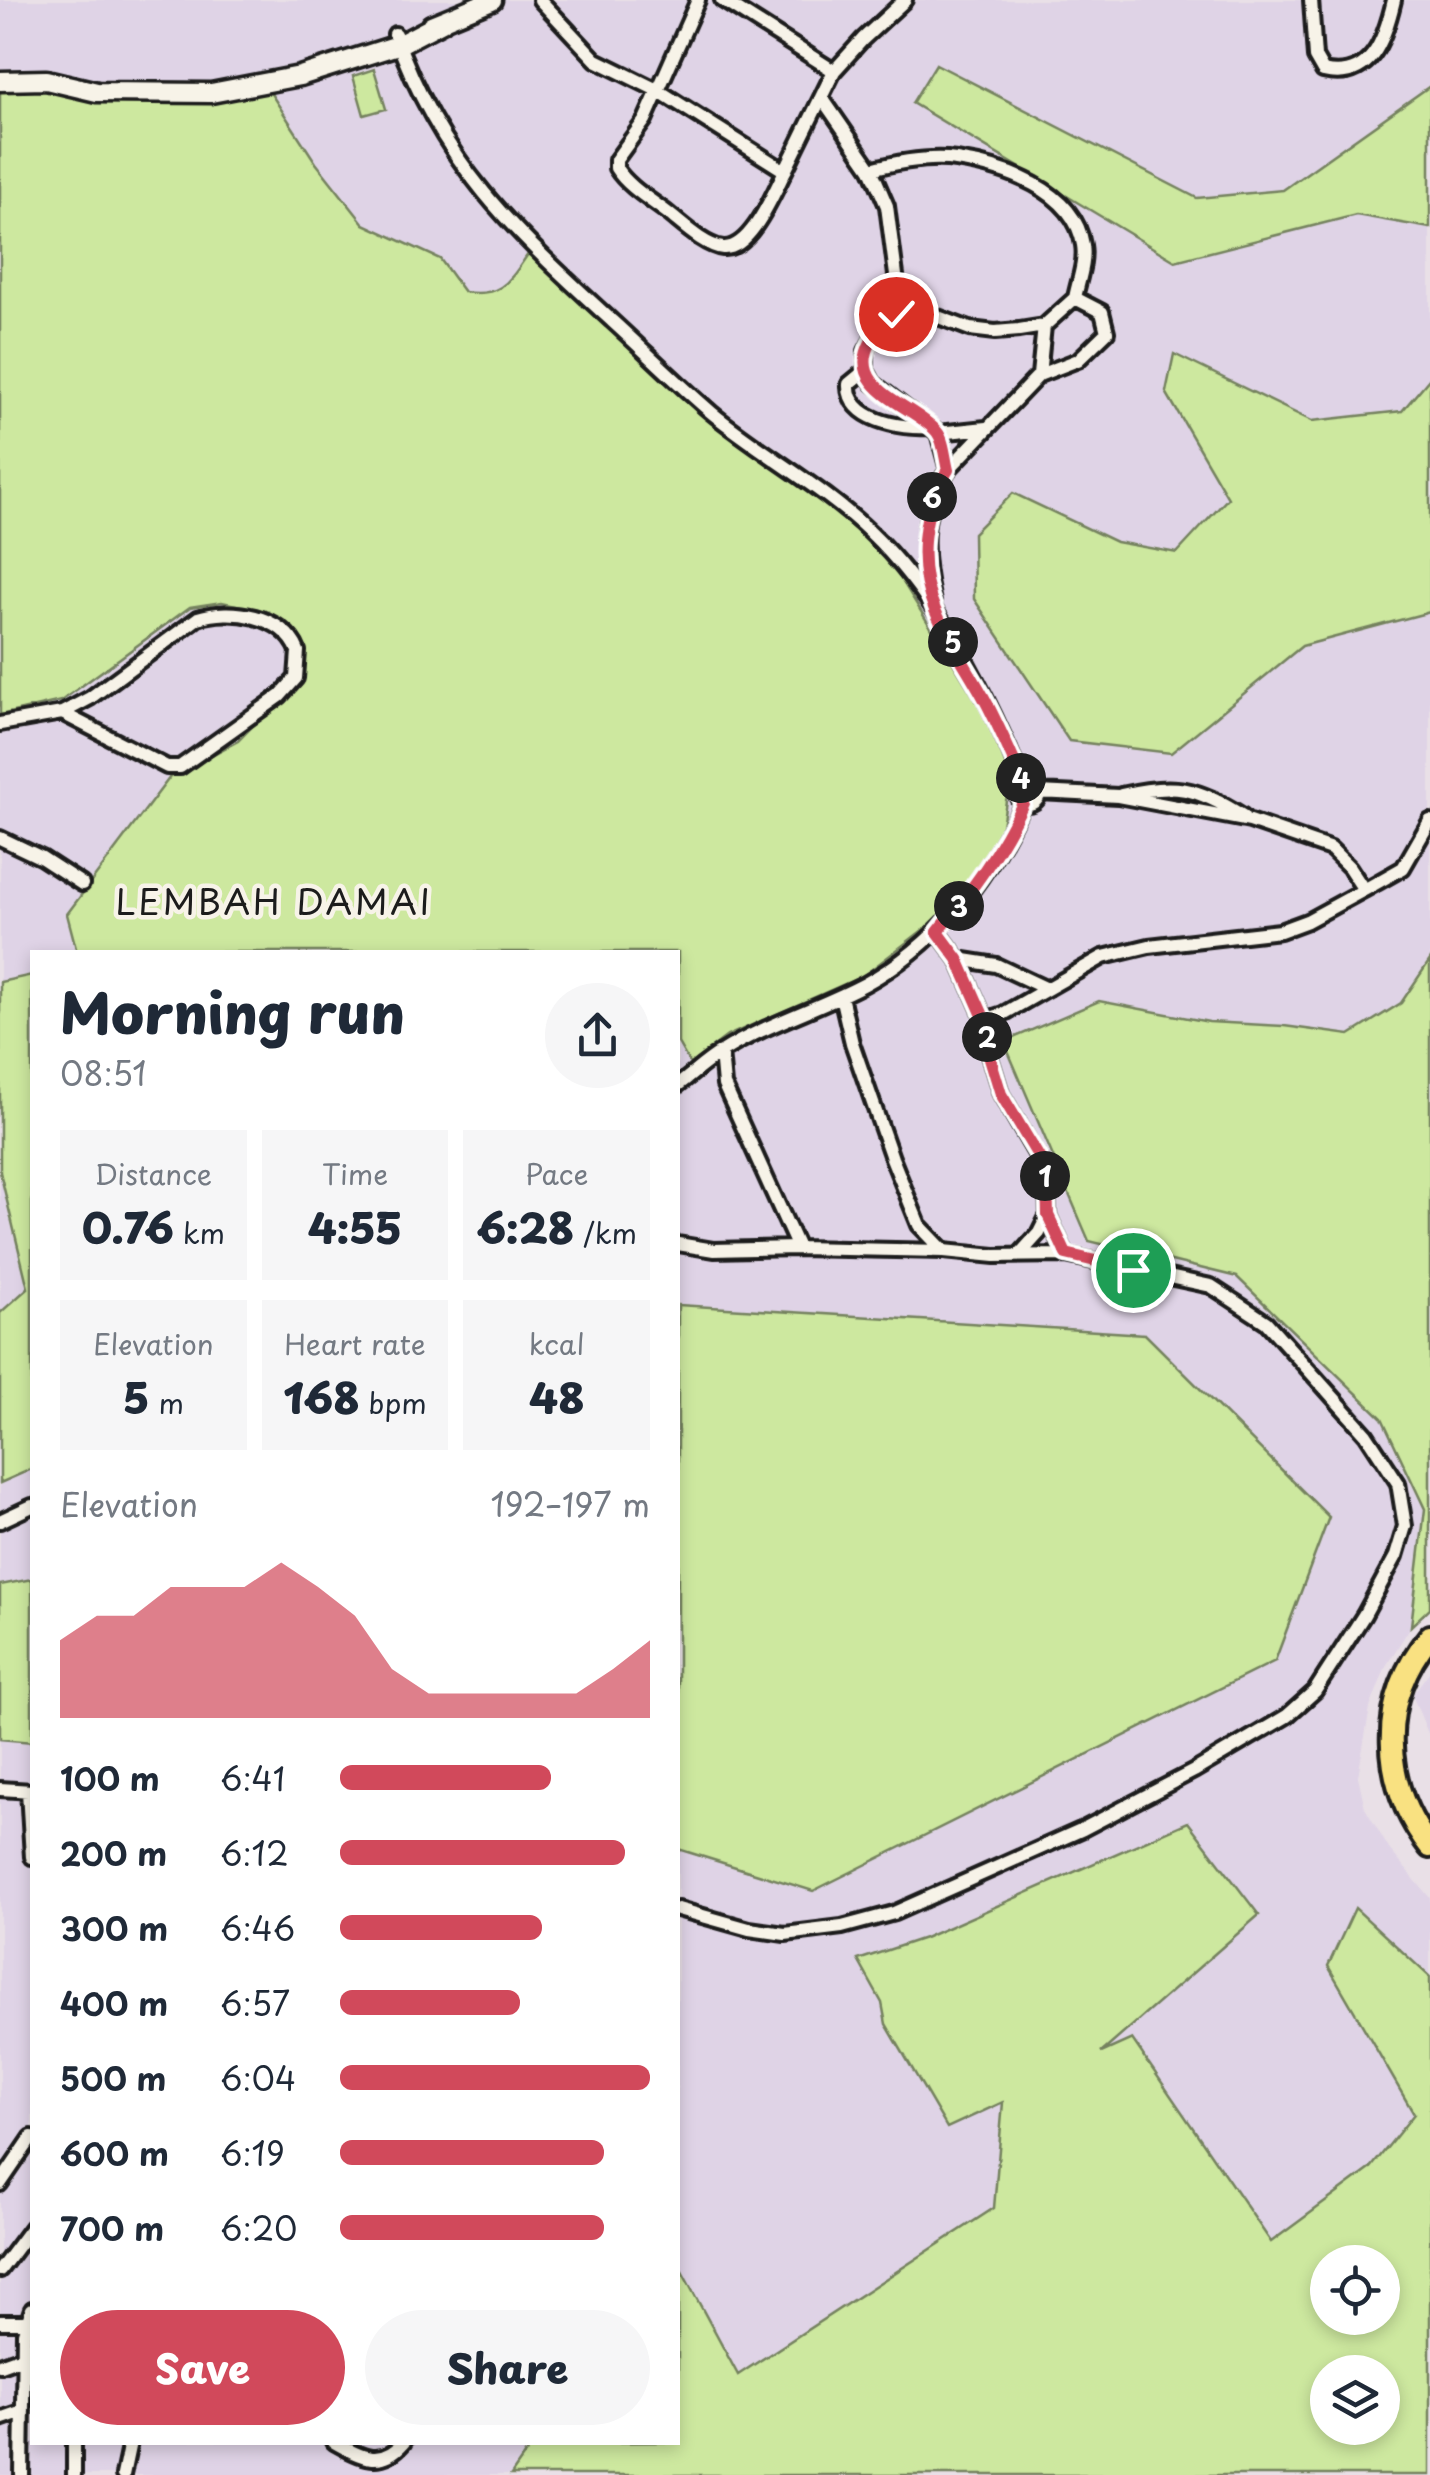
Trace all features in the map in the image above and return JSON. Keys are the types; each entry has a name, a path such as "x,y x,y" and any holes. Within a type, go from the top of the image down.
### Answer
{"main road":[{"path":"1430,1636 1415,1656 1398,1698 1391,1758 1404,1803 1430,1847"}],"street":[{"path":"0,81 69,84 97,92 211,93 283,81 492,0"},
{"path":"540,0 596,60 659,91 785,171"},
{"path":"698,0 645,120 616,160 616,168 630,184 712,244 729,247 744,239 761,216 834,71 905,0"},
{"path":"722,0 834,71"},
{"path":"1311,0 1315,57 1323,71 1342,76 1352,73 1374,54 1394,0"},
{"path":"396,40 440,132 477,187 513,229 713,413 868,530 934,608 997,722 1023,782"},
{"path":"822,98 872,169 887,206 896,283 884,320 866,351 866,370 874,384 934,430 948,470"},
{"path":"872,169 894,163 953,159 1010,172 1055,199 1076,224 1083,245 1075,298 1044,326 996,332 970,328 925,312 904,312 884,320"},
{"path":"896,283 925,312"},
{"path":"934,608 924,538 930,502 948,470 1039,375 1078,360 1107,332 1102,312 1075,298"},
{"path":"1039,375 1044,326"},
{"path":"866,370 849,384 854,407 897,424 934,430 986,428"},
{"path":"0,724 62,714 90,698 198,618 212,614 224,612 265,620 284,632 298,651 296,678 280,696 180,767 167,767 62,714"},
{"path":"1023,782 1034,783 1039,792"},
{"path":"1023,782 1016,792 1023,803"},
{"path":"1118,796 1146,789 1193,790 1250,821"},
{"path":"1039,792 1118,796 1250,821 1331,848 1364,890"},
{"path":"1023,803 1034,802 1039,792"},
{"path":"680,1083 721,1052 841,996 902,960 938,932 977,884 1023,803"},
{"path":"985,1020 1103,956 1150,946 1280,931 1307,921 1403,868 1426,840 1430,820"},
{"path":"0,838 42,858 82,884"},
{"path":"938,932 958,959 985,1020 990,1058 1001,1094 1040,1159 1047,1182 1048,1215 1066,1254"},
{"path":"958,959 996,966 1045,988"},
{"path":"841,996 876,1113 919,1225 944,1251"},
{"path":"721,1052 724,1085 798,1248"},
{"path":"1019,1254 1039,1233 1048,1215"},
{"path":"907,1252 919,1225"},
{"path":"680,1244 714,1250 944,1251 976,1256 1066,1254 1211,1286 1266,1322 1366,1434 1398,1483 1405,1526 1396,1556 1364,1615 1315,1691 1287,1716 1194,1771 1084,1829 894,1912 842,1927 784,1934 749,1929 680,1910"},
{"path":"0,1521 30,1507"},
{"path":"0,1789 30,1791"},
{"path":"0,2184 30,2140"},
{"path":"0,2270 30,2229"},
{"path":"0,2322 29,2316 22,2475"},
{"path":"0,2365 27,2361"},
{"path":"0,2420 23,2411"},
{"path":"74,2445 74,2475"},
{"path":"124,2475 129,2445"},
{"path":"342,2445 374,2458 393,2454 401,2445"}],"shaded area":[{"path":"0,0 1430,0 1430,1607 1411,1626 1386,1666 1370,1708 1358,1776 1365,1808 1389,1849 1430,1898 1430,2475 0,2475"},
{"path":"1430,1671 1430,1738 1412,1695"}],"green space":[{"path":"936,64 1197,198 1283,190 1430,86 1430,228 1356,215 1175,261 912,103"},
{"path":"374,69 386,109 364,115 353,76"},
{"path":"21,84 268,89 316,163 364,224 440,259 464,292 488,292 505,284 531,250 570,291 861,531 893,566 990,723 1010,776 1002,826 979,877 928,926 863,976 727,1036 690,1064 680,1046 680,950 76,950 67,914 170,777 238,741 299,679 298,640 269,612 222,602 190,607 61,701 0,715 0,90"},
{"path":"1174,354 1312,421 1402,411 1430,378 1430,612 1302,646 1171,753 1069,741 974,599 973,533 1013,493 1116,542 1177,553 1228,498 1166,392"},
{"path":"1430,960 1430,1608 1411,1626 1425,1509 1382,1418 1237,1277 1089,1241 1004,1042 1099,1001 1209,1022 1350,1035 1401,1003"},
{"path":"30,975 30,1470 0,1483 0,1313 28,1288 0,1172 0,982"},
{"path":"680,1305 1145,1334 1329,1517 1275,1661 813,1891 680,1850"},
{"path":"30,1579 30,1742 0,1739 0,1585"},
{"path":"1188,1822 1259,1915 1101,2053 1132,2039 1271,2242 1370,2169 1414,2114 1328,1966 1355,1908 1430,1977 1430,2475 511,2475 532,2445 680,2445 680,2268 738,2375 994,2208 1003,2102 947,2128 886,2024 882,2003 858,1960 924,1938"}],"district":[{"name":"LEMBAH DAMAI","path":"274,903"}],"route":[{"path":"896,314 884,320 877,330 866,351 866,370 874,384 938,433 948,470 930,502 924,538 934,608 997,722 1023,782 1016,792 1023,803 1000,850 938,932 958,959 985,1020 990,1058 1001,1094 1040,1159 1047,1182 1048,1215 1066,1254 1133,1270"}]}
